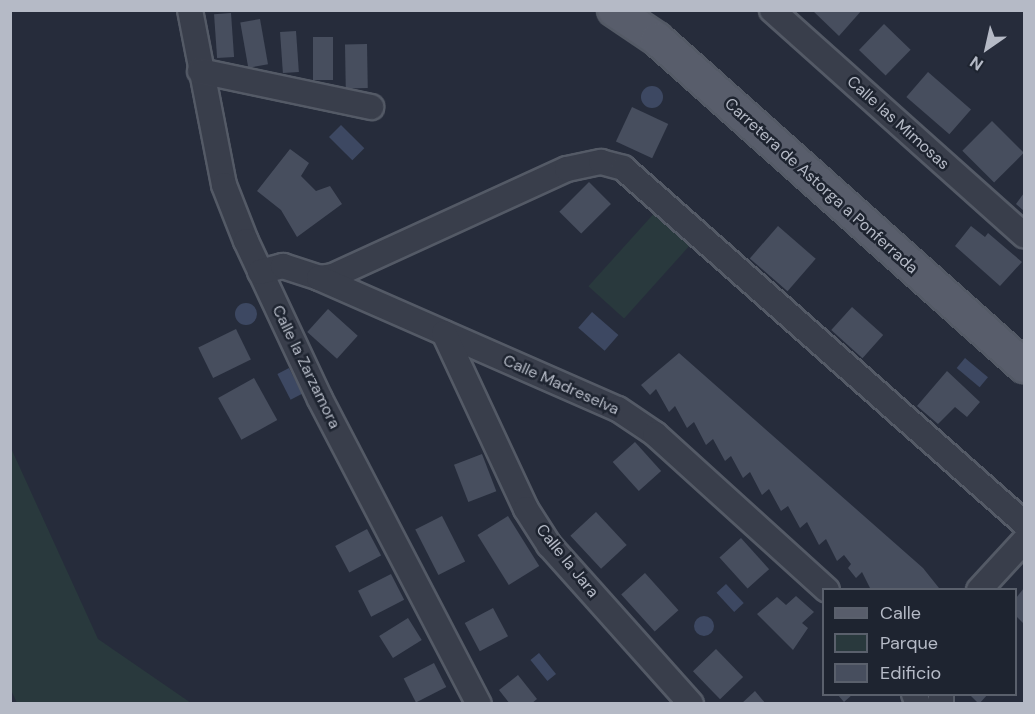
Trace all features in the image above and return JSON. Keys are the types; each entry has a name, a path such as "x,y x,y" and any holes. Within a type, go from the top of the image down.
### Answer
{"main road":[{"name":"Carretera de Astorga a Ponferrada","path":"614,10 657,39 1024,366"}],"street":[{"name":"Calle la Zarzamora","path":"190,10 200,71 224,185 260,272 479,704"},
{"name":"Calle las Mimosas","path":"772,10 1024,235"},
{"path":"200,71 371,107"},
{"path":"318,278 373,259 567,169 601,162 623,168 1024,523"},
{"path":"373,259 376,303"},
{"name":"Calle Madreselva","path":"260,272 283,266 318,278 618,410 655,434 825,588"},
{"name":"Calle la Jara","path":"444,333 526,509 549,545 691,704"},
{"path":"981,588 1024,541"}],"green space":[{"path":"658,209 694,241 624,318 588,286"},
{"path":"10,446 98,639 191,703 17,703 10,688"}],"water":[{"path":"652,86 660,89 663,97 660,105 652,108 644,105 641,97 644,89"},
{"path":"341,125 364,148 352,160 329,137"},
{"path":"242,303 250,303 257,310 257,318 250,325 242,325 235,318 235,310"},
{"path":"592,312 618,335 605,351 578,328"},
{"path":"965,358 988,377 980,387 957,368"},
{"path":"289,368 302,394 291,400 277,374"},
{"path":"726,584 744,603 734,612 716,593"},
{"path":"700,616 708,616 714,622 714,630 708,636 700,636 694,630 694,622"},
{"path":"539,653 556,674 547,681 530,660"}],"building":[{"path":"812,10 862,10 839,36"},
{"path":"231,13 234,57 217,58 214,14"},
{"path":"260,19 268,64 248,68 240,22"},
{"path":"884,24 911,50 886,76 859,50"},
{"path":"296,31 299,72 283,73 280,32"},
{"path":"313,37 333,37 333,80 313,80"},
{"path":"345,44 367,44 368,88 346,88"},
{"path":"928,72 971,109 949,134 906,97"},
{"path":"632,107 668,124 652,158 616,141"},
{"path":"992,121 1024,153 994,183 962,151"},
{"path":"290,149 309,163 301,176 316,191 330,186 342,204 297,237 281,210 257,191"},
{"path":"589,182 611,204 581,234 559,212"},
{"path":"1024,193 1024,211 1016,204"},
{"path":"778,226 816,259 788,291 750,258"},
{"path":"971,226 985,237 988,233 1022,262 1000,286 955,246"},
{"path":"852,307 883,335 862,358 831,330"},
{"path":"328,309 358,336 337,359 307,332"},
{"path":"236,329 251,360 213,378 198,347"},
{"path":"679,353 923,568 939,588 870,588 862,572 856,578 848,568 851,564 844,555 837,561 826,539 819,545 807,522 800,528 788,506 781,511 769,489 762,495 750,472 743,478 731,456 725,461 713,439 706,445 694,422 687,428 675,406 669,412 656,389 650,395 641,385"},
{"path":"947,371 980,402 967,417 955,407 938,424 917,406"},
{"path":"254,378 277,420 241,440 218,398"},
{"path":"635,442 661,471 639,491 613,462"},
{"path":"482,454 496,491 468,502 454,465"},
{"path":"596,512 627,545 601,569 570,536"},
{"path":"442,516 465,561 438,575 415,530"},
{"path":"508,516 539,566 509,585 477,535"},
{"path":"367,529 381,555 349,572 335,546"},
{"path":"741,538 769,569 748,589 719,557"},
{"path":"645,573 678,610 655,632 621,594"},
{"path":"391,574 404,600 371,617 358,591"},
{"path":"1024,588 1024,624 1017,617 1017,597"},
{"path":"796,596 814,612 802,623 808,628 793,650 757,614 777,597 786,605"},
{"path":"493,608 508,636 480,651 465,623"},
{"path":"408,618 422,640 393,658 379,636"},
{"path":"716,649 743,677 720,699 693,671"},
{"path":"434,663 446,687 416,702 404,678"},
{"path":"518,675 537,699 531,704 510,704 499,690"},
{"path":"755,691 766,704 741,704"},
{"path":"839,696 851,696 844,702"},
{"path":"971,696 986,696 979,704"}]}
